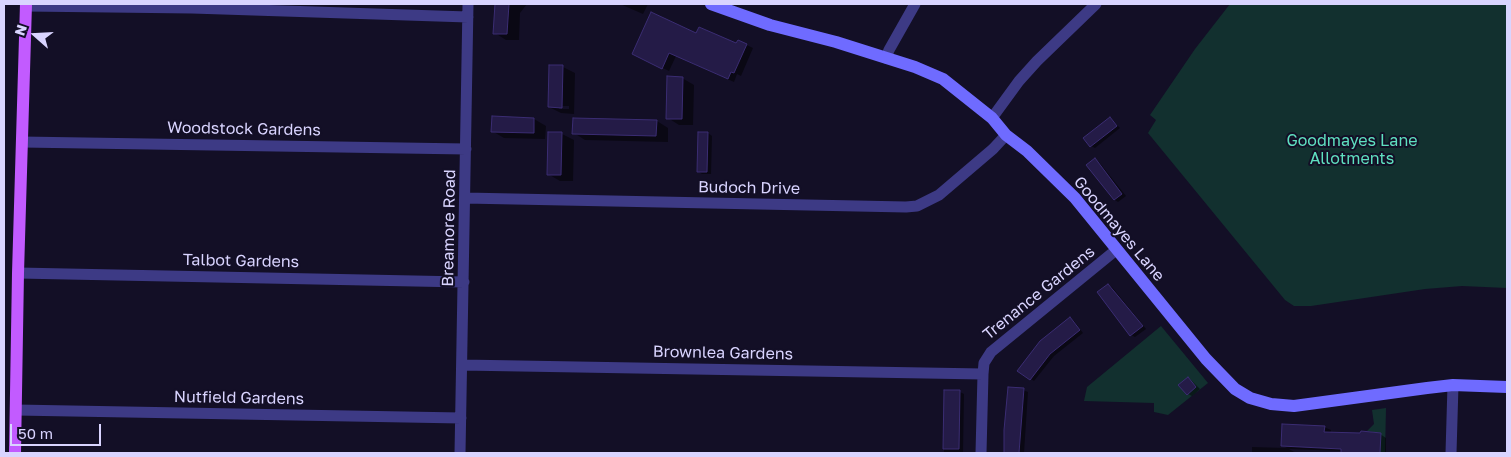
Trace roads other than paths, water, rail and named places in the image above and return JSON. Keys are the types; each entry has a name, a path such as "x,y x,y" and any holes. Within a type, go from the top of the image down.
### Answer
{"main road":[{"name":"Goodmayes Lane","path":"711,4 770,25 836,42 915,67 943,79 992,118 1006,135 1027,151 1075,198 1211,365 1235,389 1250,398 1271,404 1294,406 1453,385 1507,387"},
{"path":"15,453 26,5"}],"street":[{"name":"Breamore Road","path":"460,453 468,4"},
{"path":"886,58 915,4"},
{"path":"992,118 1019,81 1037,61 1096,4"},
{"path":"26,5 192,6 468,17"},
{"name":"Budoch Drive","path":"466,198 917,206 939,195 993,149 1006,135"},
{"name":"Woodstock Gardens","path":"22,142 466,149"},
{"name":"Trenance Gardens","path":"981,453 984,363 991,352 1116,250"},
{"name":"Talbot Gardens","path":"18,273 464,282"},
{"name":"Brownlea Gardens","path":"462,365 983,374"},
{"path":"1451,453 1453,385"},
{"name":"Nutfield Gardens","path":"16,410 461,418"}],"park label":[{"name":"Goodmayes Lane Allotments","path":"1352,150"}]}
